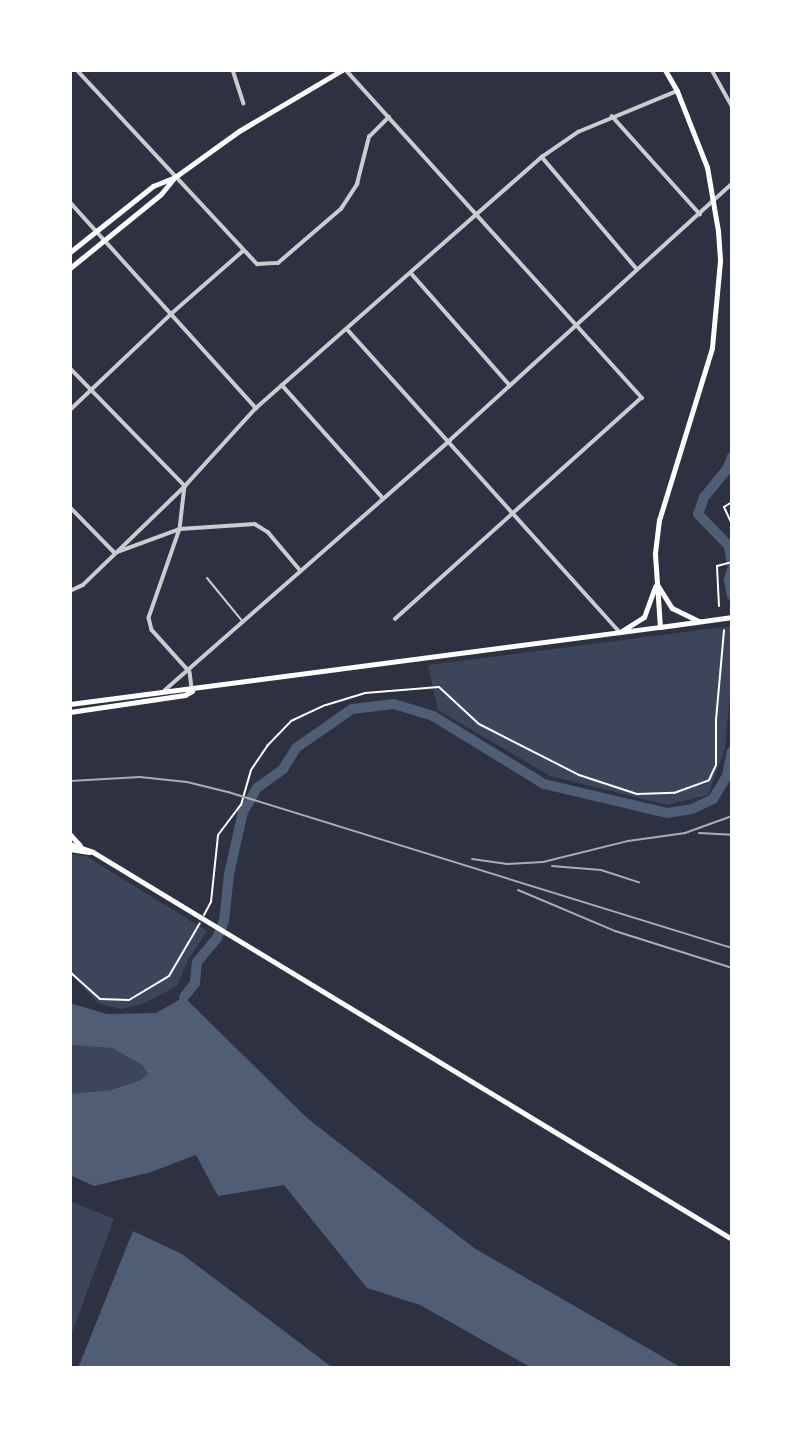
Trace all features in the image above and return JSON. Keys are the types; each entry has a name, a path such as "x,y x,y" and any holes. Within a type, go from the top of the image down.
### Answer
{"main road":[{"path":"70,252 153,186 175,177 250,124 344,70"},
{"path":"660,627 656,583 659,520 705,374 717,321 720,261 714,200 707,167 666,70"},
{"path":"70,268 161,194 175,177"},
{"path":"656,583 672,608 700,622"},
{"path":"620,632 636,624 647,614 656,583"},
{"path":"70,704 732,617"},
{"path":"70,712 185,695 192,690"},
{"path":"70,834 81,845 189,912 732,1239"},
{"path":"70,846 81,845"},
{"path":"70,846 93,852"}],"street":[{"path":"77,70 257,264 278,263 341,209 357,184 369,137 388,117"},
{"path":"81,75 86,70"},
{"path":"233,70 244,103"},
{"path":"344,70 642,398 396,619"},
{"path":"712,70 732,106"},
{"path":"70,591 83,585 185,486 256,408 542,157 578,132 677,91"},
{"path":"612,116 700,214"},
{"path":"542,157 638,269"},
{"path":"165,690 190,671 449,441 732,184"},
{"path":"70,202 256,408"},
{"path":"70,410 171,314 243,251"},
{"path":"411,274 509,384"},
{"path":"347,329 620,632"},
{"path":"70,368 185,486"},
{"path":"282,385 383,498"},
{"path":"185,486 180,529 149,618 152,630 190,671 192,690"},
{"path":"70,507 115,553"},
{"path":"115,553 180,529 255,524 268,532 301,571"}],"lane":[{"path":"207,578 244,623"}],"path":[{"path":"732,502 724,507 732,524"},
{"path":"719,606 717,566 732,562"},
{"path":"70,972 100,999 115,1002 129,1000 145,993 169,976 211,902 215,849 225,824 241,805 251,770 267,746 291,721 326,705 365,693 439,687 479,724 579,775 637,793 674,793 709,780 716,765 716,720 724,630"}],"shaded area":[{"path":"732,626 732,671 725,749 708,795 667,805 550,776 438,710 428,665"},
{"path":"70,854 86,856 207,931 188,960 177,986 143,1004 120,1009 98,1003 70,973"},
{"path":"184,997 307,1118 474,1248 682,1368 532,1368 420,1305 367,1288 284,1185 218,1196 196,1155 151,1172 94,1186 70,1175 70,1094 111,1090 141,1080 148,1074 142,1065 112,1048 70,1045 70,1003 107,1014 156,1013"},
{"path":"70,1045 112,1048 142,1065 148,1074 141,1080 111,1090 70,1094"},
{"path":"70,1201 114,1219 70,1338"},
{"path":"133,1231 182,1254 333,1368 78,1368"}],"waterway":[{"path":"732,457 727,469 704,497 698,514 729,546 732,564"},
{"path":"732,570 729,580 732,596"},
{"path":"184,997 195,983 197,962 217,938 224,921 229,874 243,812 257,788 283,769 296,748 352,709 394,704 433,716 544,784 667,813 692,809 713,799 727,776 732,751"}],"railway":[{"path":"70,781 140,777 187,782 228,792 732,948"},
{"path":"472,859 506,864 543,862 628,841 685,833 732,816"},
{"path":"699,833 732,835"},
{"path":"552,866 601,870 639,882"},
{"path":"518,890 615,931 732,968"}]}
